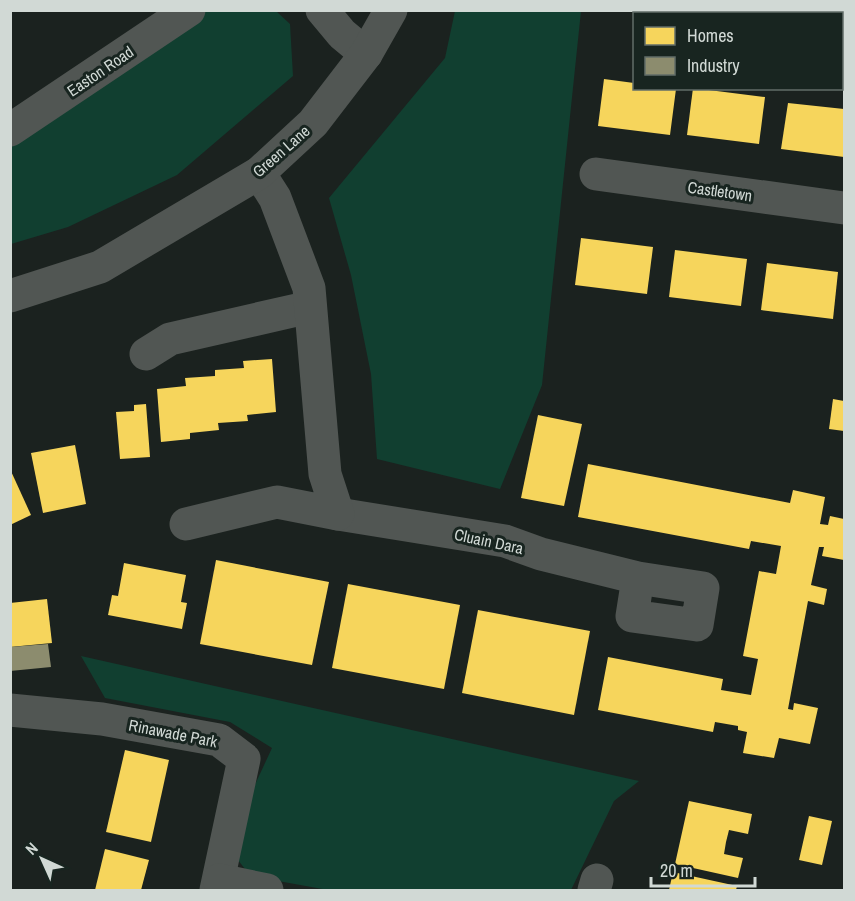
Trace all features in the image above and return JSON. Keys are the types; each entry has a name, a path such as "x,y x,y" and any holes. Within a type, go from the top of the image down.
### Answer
{"street":[{"name":"Easton Road","path":"10,130 189,10"},
{"path":"322,10 342,34 366,54"},
{"name":"Green Lane","path":"10,296 100,267 259,173 313,123 366,54 391,10"},
{"path":"259,173 278,208 309,288 325,474 338,514"},
{"name":"Castletown","path":"596,174 844,208"},
{"name":"Green Lane","path":"10,287 100,267"},
{"path":"146,354 170,339 310,308"},
{"name":"Cluain Dara","path":"186,524 277,502 505,541 541,554 638,578"},
{"name":"Rinawade Park","path":"10,710 102,720 219,740 244,759 217,885 267,891"}],"green space":[{"path":"207,11 276,11 290,24 293,76 177,175 68,227 11,244 11,145"},
{"path":"455,11 581,11 542,385 500,489 377,459 371,374 351,275 329,198 445,58"},
{"path":"81,656 639,781 614,801 571,890 328,890 267,879 245,869 234,855 252,791 272,748 230,722 105,698"}],"building: Homes":[{"path":"604,79 633,83 633,90 676,90 670,135 598,126"},
{"path":"693,90 765,97 759,144 687,135"},
{"path":"788,103 844,109 844,157 781,149"},
{"path":"581,238 653,247 647,294 575,285"},
{"path":"675,250 747,259 741,306 669,297"},
{"path":"767,263 838,272 833,319 761,310"},
{"path":"272,359 276,412 247,415 248,421 218,423 219,430 190,433 190,439 161,442 157,389 186,386 185,378 215,376 215,370 244,368 243,361"},
{"path":"833,399 844,401 844,431 829,429"},
{"path":"146,404 150,457 120,459 116,412 134,411 134,405"},
{"path":"538,415 582,424 564,506 521,498"},
{"path":"75,445 86,504 43,513 31,453"},
{"path":"588,464 790,503 793,490 825,497 820,524 828,525 830,516 844,519 844,560 822,556 824,547 819,547 811,585 827,589 824,605 808,601 788,709 793,710 794,703 818,708 810,744 779,738 774,758 743,753 747,732 738,730 738,726 715,722 713,732 598,710 608,657 723,679 721,690 751,695 758,659 743,656 759,571 776,574 781,546 751,541 749,549 578,517"},
{"path":"10,469 31,515 10,525"},
{"path":"216,560 329,582 312,665 200,644"},
{"path":"124,563 186,575 181,602 187,603 182,629 108,615 112,595 118,596"},
{"path":"348,584 460,605 444,689 332,668"},
{"path":"47,599 52,643 10,647 10,603"},
{"path":"478,610 590,631 574,715 462,693"},
{"path":"125,750 169,760 151,842 106,832"},
{"path":"689,801 752,814 748,834 729,830 726,842 724,854 743,858 738,878 675,864"},
{"path":"809,816 832,821 822,865 799,860"},
{"path":"105,849 149,860 141,890 95,890"},
{"path":"673,872 737,886 736,890 669,890"}],"building: Industry":[{"path":"48,644 51,667 10,671 10,647"}]}
